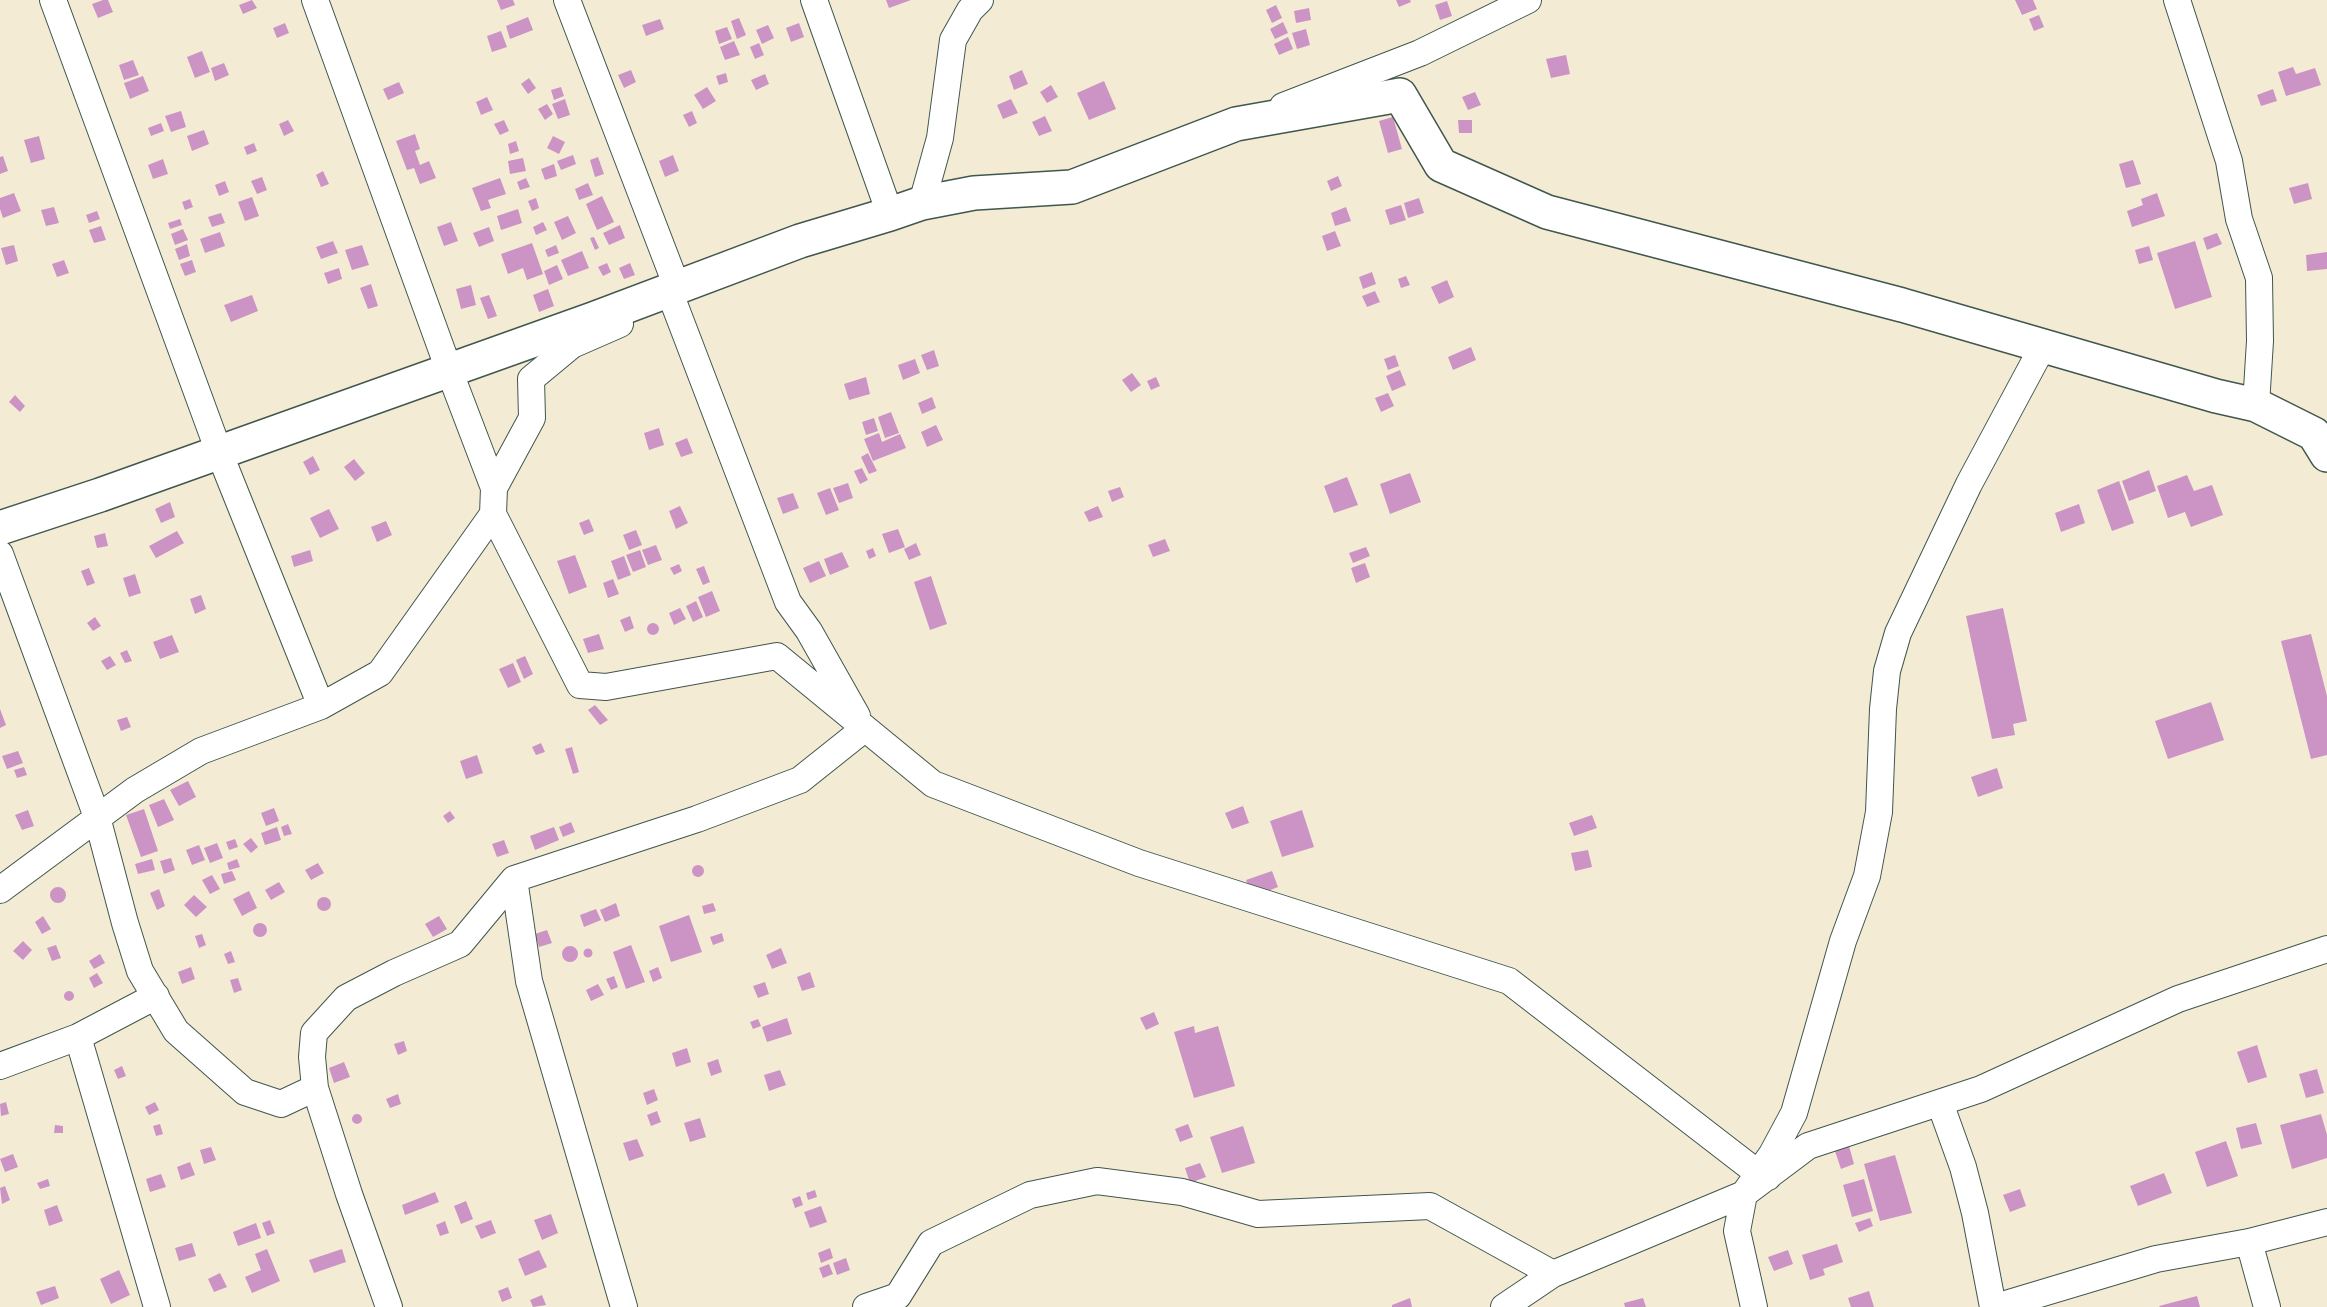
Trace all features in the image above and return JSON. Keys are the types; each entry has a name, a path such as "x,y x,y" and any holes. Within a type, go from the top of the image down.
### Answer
{"street":[{"path":"53,0 219,452 321,706"},
{"path":"315,0 494,488 493,514 580,685 606,687 777,656 933,784 1139,863 1509,981 1763,1175"},
{"path":"567,0 788,602 809,631 864,729"},
{"path":"814,0 890,214"},
{"path":"922,203 940,138 953,40 970,10 980,0"},
{"path":"494,488 532,418 531,379 572,345 675,294 800,241 922,203 974,193 1072,187 1420,53 1528,0"},
{"path":"2177,0 2229,161 2239,219 2259,278 2260,341 2256,405"},
{"path":"1236,124 1400,95 1441,165 1547,212 1902,305 2216,396 2256,405 2314,434 2327,456"},
{"path":"0,528 449,370 675,294 713,290 922,203"},
{"path":"1763,1175 1794,1113 1843,941 1866,876 1879,812 1883,709 1887,671 1898,633 1969,484 2043,346"},
{"path":"0,890 135,790 201,751 321,706 380,673 493,514"},
{"path":"0,554 97,817 125,924 140,971 176,1031 246,1092 281,1104 315,1088"},
{"path":"389,1307 315,1088 312,1057 314,1033 346,998 394,973 460,944 514,879 697,819 800,780 864,729"},
{"path":"514,879 529,981 624,1307"},
{"path":"1504,1307 1553,1274 1744,1194 1763,1175 1808,1146 1981,1089 2178,999 2327,949"},
{"path":"0,1066 78,1037 156,996"},
{"path":"78,1037 157,1307"},
{"path":"1940,1103 1966,1178 1994,1307 2156,1259 2249,1242 2327,1222"},
{"path":"866,1307 898,1296 931,1243 1030,1195 1097,1181 1182,1192 1258,1214 1430,1206 1553,1274"},
{"path":"1744,1194 1737,1231 1754,1307"},
{"path":"2249,1242 2267,1307"}],"building":[{"path":"108,0 113,12 98,18 92,4"},
{"path":"252,0 257,8 243,14 239,5"},
{"path":"497,0 513,0 515,5 501,10"},
{"path":"886,0 911,0 889,8"},
{"path":"1396,0 1410,0 1411,2 1399,7"},
{"path":"2015,0 2033,0 2037,9 2022,15"},
{"path":"1447,1 1452,16 1440,20 1435,5"},
{"path":"1276,5 1282,18 1272,23 1266,10"},
{"path":"1309,8 1311,20 1296,23 1294,11"},
{"path":"2039,15 2044,27 2034,31 2029,19"},
{"path":"528,17 533,30 510,39 506,26"},
{"path":"739,18 746,35 737,39 731,21"},
{"path":"660,19 664,29 646,36 642,25"},
{"path":"1283,22 1288,33 1275,39 1270,29"},
{"path":"285,23 289,33 277,38 273,28"},
{"path":"799,23 804,37 791,42 786,28"},
{"path":"768,25 774,38 762,44 756,30"},
{"path":"727,27 732,39 719,44 715,31"},
{"path":"1306,29 1310,45 1297,49 1292,33"},
{"path":"501,31 507,47 492,52 487,36"},
{"path":"1288,37 1293,49 1279,55 1274,44"},
{"path":"734,41 740,55 725,60 720,47"},
{"path":"759,43 764,55 755,59 750,47"},
{"path":"202,51 210,72 195,78 187,57"},
{"path":"1566,55 1570,74 1551,78 1546,59"},
{"path":"133,60 139,75 124,80 119,65"},
{"path":"224,63 229,75 215,81 211,68"},
{"path":"2293,67 2296,74 2315,68 2321,85 2286,96 2278,72"},
{"path":"631,70 636,82 624,88 618,75"},
{"path":"1022,70 1028,84 1014,90 1009,76"},
{"path":"726,73 728,82 719,85 716,76"},
{"path":"765,74 769,84 756,90 751,80"},
{"path":"143,76 149,91 130,99 124,83"},
{"path":"529,78 536,88 528,94 521,84"},
{"path":"1104,81 1116,109 1089,120 1077,93"},
{"path":"399,82 404,93 388,100 383,89"},
{"path":"1051,85 1058,97 1047,103 1040,92"},
{"path":"561,87 564,96 554,100 551,90"},
{"path":"707,87 716,101 703,109 694,95"},
{"path":"2273,89 2277,101 2261,106 2257,95"},
{"path":"1475,92 1481,105 1468,110 1462,97"},
{"path":"487,97 493,110 481,115 476,102"},
{"path":"565,99 570,115 558,119 552,104"},
{"path":"1011,99 1018,113 1003,119 997,105"},
{"path":"547,104 553,114 545,120 538,109"},
{"path":"181,111 186,127 171,132 165,116"},
{"path":"692,111 697,123 689,127 683,115"},
{"path":"1045,116 1052,131 1039,136 1032,122"},
{"path":"1393,117 1402,149 1388,153 1379,121"},
{"path":"288,120 294,131 284,136 279,124"},
{"path":"504,120 509,131 500,135 494,124"},
{"path":"1458,120 1472,120 1472,133 1459,133"},
{"path":"161,123 164,131 151,136 148,128"},
{"path":"204,130 209,144 192,151 187,136"},
{"path":"415,134 420,149 415,151 420,165 429,161 436,178 420,184 414,168 407,170 396,141"},
{"path":"39,136 45,159 31,163 24,140"},
{"path":"553,136 565,142 559,154 547,148"},
{"path":"516,141 519,151 510,154 508,144"},
{"path":"254,143 257,151 247,155 244,147"},
{"path":"573,155 576,164 561,170 557,161"},
{"path":"673,155 679,171 665,177 659,161"},
{"path":"3,156 8,171 0,174 0,157"},
{"path":"598,157 604,174 595,177 590,160"},
{"path":"523,158 526,171 510,174 508,161"},
{"path":"163,159 168,174 153,179 148,165"},
{"path":"2133,160 2141,184 2126,188 2119,164"},
{"path":"554,164 557,176 545,180 541,169"},
{"path":"323,171 329,184 321,187 316,175"},
{"path":"1338,176 1342,186 1331,191 1327,181"},
{"path":"262,177 267,190 257,194 251,181"},
{"path":"500,178 506,194 488,200 491,208 481,211 472,188"},
{"path":"526,178 530,187 520,190 517,182"},
{"path":"225,181 229,192 219,196 215,185"},
{"path":"588,183 593,195 579,200 575,189"},
{"path":"2308,183 2312,199 2294,204 2289,188"},
{"path":"14,193 21,211 3,218 0,198"},
{"path":"2157,193 2165,216 2132,227 2127,211 2143,205 2141,199"},
{"path":"602,196 614,222 597,230 586,204"},
{"path":"252,197 259,216 245,221 238,202"},
{"path":"536,198 539,208 532,211 528,201"},
{"path":"1419,198 1424,213 1408,218 1404,203"},
{"path":"190,199 193,207 185,210 182,202"},
{"path":"1401,205 1406,220 1390,225 1385,210"},
{"path":"54,207 59,223 46,226 41,210"},
{"path":"1346,207 1351,221 1335,226 1331,213"},
{"path":"518,209 522,223 501,230 497,216"},
{"path":"97,211 100,219 89,223 86,215"},
{"path":"221,213 225,223 212,227 208,217"},
{"path":"568,216 576,233 562,240 554,222"},
{"path":"180,219 182,225 170,229 168,223"},
{"path":"451,222 458,241 444,246 437,227"},
{"path":"543,222 547,230 536,235 533,227"},
{"path":"620,225 625,238 609,245 603,233"},
{"path":"101,226 106,240 94,243 89,230"},
{"path":"489,227 494,241 479,247 473,233"},
{"path":"183,229 188,240 175,245 171,234"},
{"path":"1335,231 1341,246 1327,251 1322,236"},
{"path":"220,232 225,246 205,253 200,239"},
{"path":"2217,233 2222,244 2207,250 2203,238"},
{"path":"594,237 599,248 595,250 590,238"},
{"path":"333,241 338,253 321,259 316,247"},
{"path":"2195,241 2212,297 2175,309 2157,253"},
{"path":"532,243 543,274 527,280 523,268 508,274 501,254"},
{"path":"187,244 190,256 179,260 175,249"},
{"path":"14,245 18,261 6,265 1,248"},
{"path":"362,245 369,265 352,270 345,250"},
{"path":"556,245 559,253 548,257 545,250"},
{"path":"2149,246 2153,260 2139,264 2135,250"},
{"path":"582,251 589,268 568,276 561,260"},
{"path":"2327,252 2327,269 2307,271 2306,255"},
{"path":"64,260 69,273 57,277 52,264"},
{"path":"192,260 196,272 185,276 180,264"},
{"path":"607,263 611,272 603,276 598,267"},
{"path":"630,263 635,275 624,279 619,268"},
{"path":"557,265 563,279 549,285 544,271"},
{"path":"339,268 342,279 328,284 324,273"},
{"path":"1372,272 1376,284 1363,289 1359,277"},
{"path":"1406,276 1410,285 1401,288 1398,279"},
{"path":"1447,280 1454,297 1439,304 1431,287"},
{"path":"371,284 378,306 368,309 360,288"},
{"path":"471,285 476,305 461,309 456,289"},
{"path":"548,289 554,306 539,312 533,295"},
{"path":"1375,291 1380,302 1367,307 1362,296"},
{"path":"252,295 258,311 231,322 224,305"},
{"path":"489,295 497,316 488,319 480,298"},
{"path":"1471,347 1476,360 1453,370 1448,357"},
{"path":"934,350 939,366 927,370 921,355"},
{"path":"1395,355 1399,366 1388,370 1384,359"},
{"path":"915,359 920,373 903,380 898,365"},
{"path":"1400,370 1406,385 1392,391 1386,376"},
{"path":"1132,373 1141,385 1131,392 1122,380"},
{"path":"866,377 870,394 849,400 844,384"},
{"path":"1156,377 1160,386 1151,390 1147,381"},
{"path":"1388,393 1394,406 1381,412 1375,398"},
{"path":"15,395 25,406 20,412 9,402"},
{"path":"932,397 936,408 922,414 918,403"},
{"path":"891,412 899,433 885,438 878,417"},
{"path":"874,418 878,431 866,435 862,422"},
{"path":"936,425 943,440 927,447 921,432"},
{"path":"659,428 664,445 649,450 644,433"},
{"path":"879,433 882,442 900,434 906,448 873,461 864,439"},
{"path":"687,438 693,453 681,457 675,443"},
{"path":"868,453 877,471 869,474 861,457"},
{"path":"313,456 320,470 310,475 303,462"},
{"path":"354,459 365,473 355,481 344,467"},
{"path":"862,468 868,480 860,484 854,471"},
{"path":"2149,470 2156,491 2129,501 2122,481"},
{"path":"1410,473 1421,502 1390,514 1380,484"},
{"path":"2187,475 2194,491 2212,485 2223,515 2191,527 2185,512 2168,518 2157,486"},
{"path":"1347,477 1358,505 1334,513 1324,486"},
{"path":"2119,481 2134,523 2112,531 2097,490"},
{"path":"848,483 853,498 839,503 833,488"},
{"path":"1120,487 1124,497 1112,502 1108,491"},
{"path":"830,488 839,510 826,515 817,493"},
{"path":"793,493 799,508 783,514 777,498"},
{"path":"170,502 175,517 161,523 155,509"},
{"path":"2079,504 2085,523 2061,532 2055,513"},
{"path":"680,506 688,523 676,529 669,511"},
{"path":"1098,506 1103,517 1089,522 1084,512"},
{"path":"329,509 339,529 320,538 310,518"},
{"path":"589,519 594,531 584,535 579,523"},
{"path":"386,521 392,535 377,542 371,527"},
{"path":"898,529 905,547 889,553 882,534"},
{"path":"636,530 642,545 629,550 623,535"},
{"path":"177,531 184,543 156,558 149,546"},
{"path":"105,533 108,546 97,548 94,536"},
{"path":"1165,539 1170,551 1153,557 1148,545"},
{"path":"916,543 921,555 909,560 904,549"},
{"path":"656,545 662,560 648,565 642,550"},
{"path":"1366,547 1370,556 1353,563 1349,553"},
{"path":"873,548 876,556 869,559 866,551"},
{"path":"310,550 313,561 294,567 291,556"},
{"path":"640,550 646,567 633,572 626,555"},
{"path":"842,552 849,567 830,575 824,559"},
{"path":"575,555 587,587 569,594 557,561"},
{"path":"624,556 631,575 618,580 611,561"},
{"path":"819,561 826,576 810,583 803,568"},
{"path":"1365,563 1370,577 1356,583 1351,568"},
{"path":"679,564 682,571 674,575 670,568"},
{"path":"704,566 710,582 703,585 696,569"},
{"path":"89,568 95,583 87,586 81,571"},
{"path":"135,574 141,593 129,597 123,578"},
{"path":"931,576 947,624 930,630 914,582"},
{"path":"613,579 619,594 608,598 603,583"},
{"path":"712,591 720,611 706,617 698,597"},
{"path":"201,595 206,609 195,614 190,599"},
{"path":"696,601 703,617 693,622 686,606"},
{"path":"680,608 686,619 674,625 669,613"},
{"path":"2003,608 2027,721 2013,724 2015,735 1992,739 1966,616"},
{"path":"630,616 634,628 625,632 620,620"},
{"path":"95,617 101,626 93,631 87,623"},
{"path":"653,623 659,629 653,635 647,629"},
{"path":"599,634 604,649 588,653 583,639"},
{"path":"2311,634 2327,696 2327,755 2311,759 2281,641"},
{"path":"172,635 179,652 160,659 153,642"},
{"path":"127,650 132,661 125,663 120,653"},
{"path":"110,656 116,665 107,670 101,661"},
{"path":"525,656 533,674 524,679 516,660"},
{"path":"513,663 521,682 508,688 499,669"},
{"path":"2211,702 2224,740 2168,759 2155,721"},
{"path":"595,705 608,720 600,725 588,710"},
{"path":"0,709 6,725 0,728"},
{"path":"127,717 131,727 121,731 117,720"},
{"path":"541,743 545,752 536,755 532,747"},
{"path":"572,747 579,772 573,774 565,749"},
{"path":"18,751 23,763 7,769 2,756"},
{"path":"477,755 483,773 466,779 460,761"},
{"path":"24,767 27,775 17,778 14,770"},
{"path":"1997,768 2003,788 1978,797 1971,777"},
{"path":"188,781 196,797 179,806 170,790"},
{"path":"164,799 174,820 158,827 149,805"},
{"path":"1243,806 1249,823 1232,829 1225,813"},
{"path":"274,808 279,821 266,826 261,813"},
{"path":"144,809 158,851 141,857 126,815"},
{"path":"28,810 34,826 22,830 15,815"},
{"path":"1302,810 1314,847 1282,857 1270,821"},
{"path":"450,811 455,818 448,823 443,816"},
{"path":"1592,815 1597,828 1574,836 1569,823"},
{"path":"571,822 575,832 563,837 559,827"},
{"path":"288,824 292,834 284,836 281,827"},
{"path":"277,827 281,840 265,845 261,833"},
{"path":"554,827 559,840 535,850 530,836"},
{"path":"251,838 258,847 251,853 243,844"},
{"path":"235,839 238,847 229,850 226,842"},
{"path":"504,840 509,853 497,857 492,844"},
{"path":"217,843 223,858 210,863 204,848"},
{"path":"199,845 205,860 192,865 186,850"},
{"path":"1588,850 1592,867 1575,871 1571,853"},
{"path":"171,858 175,870 164,874 160,861"},
{"path":"152,859 155,870 138,874 135,864"},
{"path":"237,859 240,867 229,870 227,863"},
{"path":"318,863 324,873 311,880 305,870"},
{"path":"698,865 704,871 698,877 692,871"},
{"path":"232,871 236,880 224,884 221,874"},
{"path":"1272,871 1278,887 1253,897 1246,880"},
{"path":"212,875 220,889 210,894 202,880"},
{"path":"279,882 285,892 271,900 265,890"},
{"path":"58,887 66,895 58,903 50,895"},
{"path":"159,889 165,906 157,910 150,893"},
{"path":"249,891 257,908 242,916 233,899"},
{"path":"194,895 207,907 196,917 184,905"},
{"path":"321,897 327,897 331,904 327,911 321,911 317,907 317,901"},
{"path":"616,903 620,916 605,922 600,910"},
{"path":"713,903 716,911 704,914 702,906"},
{"path":"596,909 601,920 584,927 580,915"},
{"path":"689,915 702,952 671,962 659,926"},
{"path":"43,916 51,929 42,934 35,922"},
{"path":"439,916 447,929 433,937 425,924"},
{"path":"260,923 265,925 267,930 265,935 260,937 255,935 253,930 255,925"},
{"path":"547,930 552,943 539,947 535,934"},
{"path":"722,933 724,941 713,945 710,937"},
{"path":"202,934 206,945 199,948 195,936"},
{"path":"23,941 32,950 23,960 13,951"},
{"path":"56,945 61,958 52,961 47,948"},
{"path":"631,945 645,982 626,989 613,952"},
{"path":"570,946 578,954 570,962 562,954"},
{"path":"588,948 593,953 588,958 583,953"},
{"path":"781,948 787,963 772,969 766,955"},
{"path":"231,951 235,962 228,964 224,954"},
{"path":"100,954 105,963 94,969 89,961"},
{"path":"191,967 195,979 182,984 178,972"},
{"path":"658,967 662,978 653,982 649,971"},
{"path":"810,972 815,987 802,991 797,977"},
{"path":"97,973 103,983 94,988 89,978"},
{"path":"614,976 618,987 611,990 606,979"},
{"path":"238,978 242,990 234,993 230,980"},
{"path":"765,982 769,994 758,998 753,986"},
{"path":"598,984 604,995 591,1001 586,990"},
{"path":"69,991 73,992 73,1000 69,1001 65,1000 64,996 65,992"},
{"path":"1154,1012 1159,1024 1146,1030 1140,1018"},
{"path":"787,1018 792,1034 767,1042 762,1027"},
{"path":"758,1019 761,1026 753,1029 750,1022"},
{"path":"1194,1026 1195,1033 1218,1026 1235,1086 1194,1098 1174,1032"},
{"path":"404,1041 407,1051 398,1055 394,1044"},
{"path":"2257,1045 2267,1077 2248,1083 2237,1052"},
{"path":"687,1048 691,1062 676,1067 672,1053"},
{"path":"718,1059 722,1072 711,1076 707,1063"},
{"path":"344,1062 350,1077 334,1083 329,1068"},
{"path":"122,1066 126,1076 118,1079 114,1070"},
{"path":"2317,1069 2324,1093 2306,1098 2299,1074"},
{"path":"780,1070 786,1085 769,1091 764,1075"},
{"path":"654,1089 658,1100 647,1105 643,1093"},
{"path":"398,1094 401,1104 390,1108 386,1099"},
{"path":"6,1102 9,1114 1,1116 0,1104"},
{"path":"155,1102 159,1110 149,1115 145,1107"},
{"path":"657,1111 661,1122 651,1126 647,1115"},
{"path":"357,1114 361,1115 361,1123 357,1124 353,1123 352,1119 353,1115"},
{"path":"2321,1114 2327,1135 2327,1158 2292,1169 2280,1125"},
{"path":"700,1118 706,1137 690,1142 684,1123"},
{"path":"2256,1123 2262,1144 2241,1149 2236,1128"},
{"path":"160,1124 163,1134 156,1136 153,1126"},
{"path":"1188,1124 1193,1137 1180,1142 1175,1129"},
{"path":"55,1125 63,1126 63,1133 54,1133"},
{"path":"1243,1126 1255,1163 1222,1173 1210,1137"},
{"path":"637,1139 644,1156 629,1161 623,1143"},
{"path":"2226,1141 2238,1176 2207,1187 2195,1152"},
{"path":"1849,1146 1854,1164 1841,1169 1835,1151"},
{"path":"211,1147 216,1160 204,1164 200,1150"},
{"path":"13,1154 18,1167 5,1172 0,1159"},
{"path":"1895,1155 1912,1213 1880,1221 1864,1164"},
{"path":"190,1162 195,1175 181,1180 177,1167"},
{"path":"1200,1163 1206,1177 1190,1183 1185,1168"},
{"path":"2164,1173 2172,1193 2138,1206 2130,1186"},
{"path":"161,1174 166,1187 150,1192 146,1179"},
{"path":"48,1179 50,1186 40,1189 37,1183"},
{"path":"1864,1179 1873,1211 1852,1217 1843,1185"},
{"path":"5,1186 10,1200 2,1204 0,1188"},
{"path":"2020,1189 2026,1206 2010,1212 2003,1195"},
{"path":"815,1190 817,1197 808,1200 806,1193"},
{"path":"435,1192 439,1202 405,1215 402,1205"},
{"path":"800,1196 803,1205 795,1208 792,1199"},
{"path":"466,1201 473,1219 461,1224 454,1206"},
{"path":"57,1205 63,1221 49,1226 44,1210"},
{"path":"821,1206 827,1222 810,1228 804,1212"},
{"path":"551,1214 558,1233 542,1240 534,1220"},
{"path":"1870,1218 1873,1226 1859,1232 1855,1223"},
{"path":"270,1220 275,1233 267,1236 262,1223"},
{"path":"491,1220 496,1233 481,1239 475,1226"},
{"path":"445,1221 449,1233 440,1236 436,1225"},
{"path":"256,1223 261,1238 238,1246 233,1232"},
{"path":"192,1243 196,1256 179,1261 175,1248"},
{"path":"1837,1244 1843,1262 1823,1269 1825,1275 1810,1280 1802,1255"},
{"path":"830,1248 833,1258 821,1263 818,1253"},
{"path":"267,1249 280,1281 252,1293 245,1277 261,1270 255,1254"},
{"path":"342,1249 346,1262 314,1273 309,1260"},
{"path":"539,1250 547,1267 525,1276 518,1259"},
{"path":"1788,1250 1793,1264 1774,1271 1768,1257"},
{"path":"846,1258 850,1270 837,1275 833,1263"},
{"path":"829,1264 833,1274 823,1278 819,1268"},
{"path":"119,1270 130,1295 111,1304 100,1279"},
{"path":"220,1273 227,1287 214,1292 208,1279"},
{"path":"55,1286 59,1298 41,1305 36,1292"},
{"path":"508,1287 512,1298 502,1302 498,1291"},
{"path":"1869,1291 1874,1307 1851,1307 1848,1298"},
{"path":"542,1295 546,1305 533,1307 530,1300"},
{"path":"2197,1296 2200,1307 2159,1306"},
{"path":"1410,1298 1412,1307 1392,1307 1392,1305"},
{"path":"1643,1298 1646,1307 1625,1307 1624,1303"}]}
